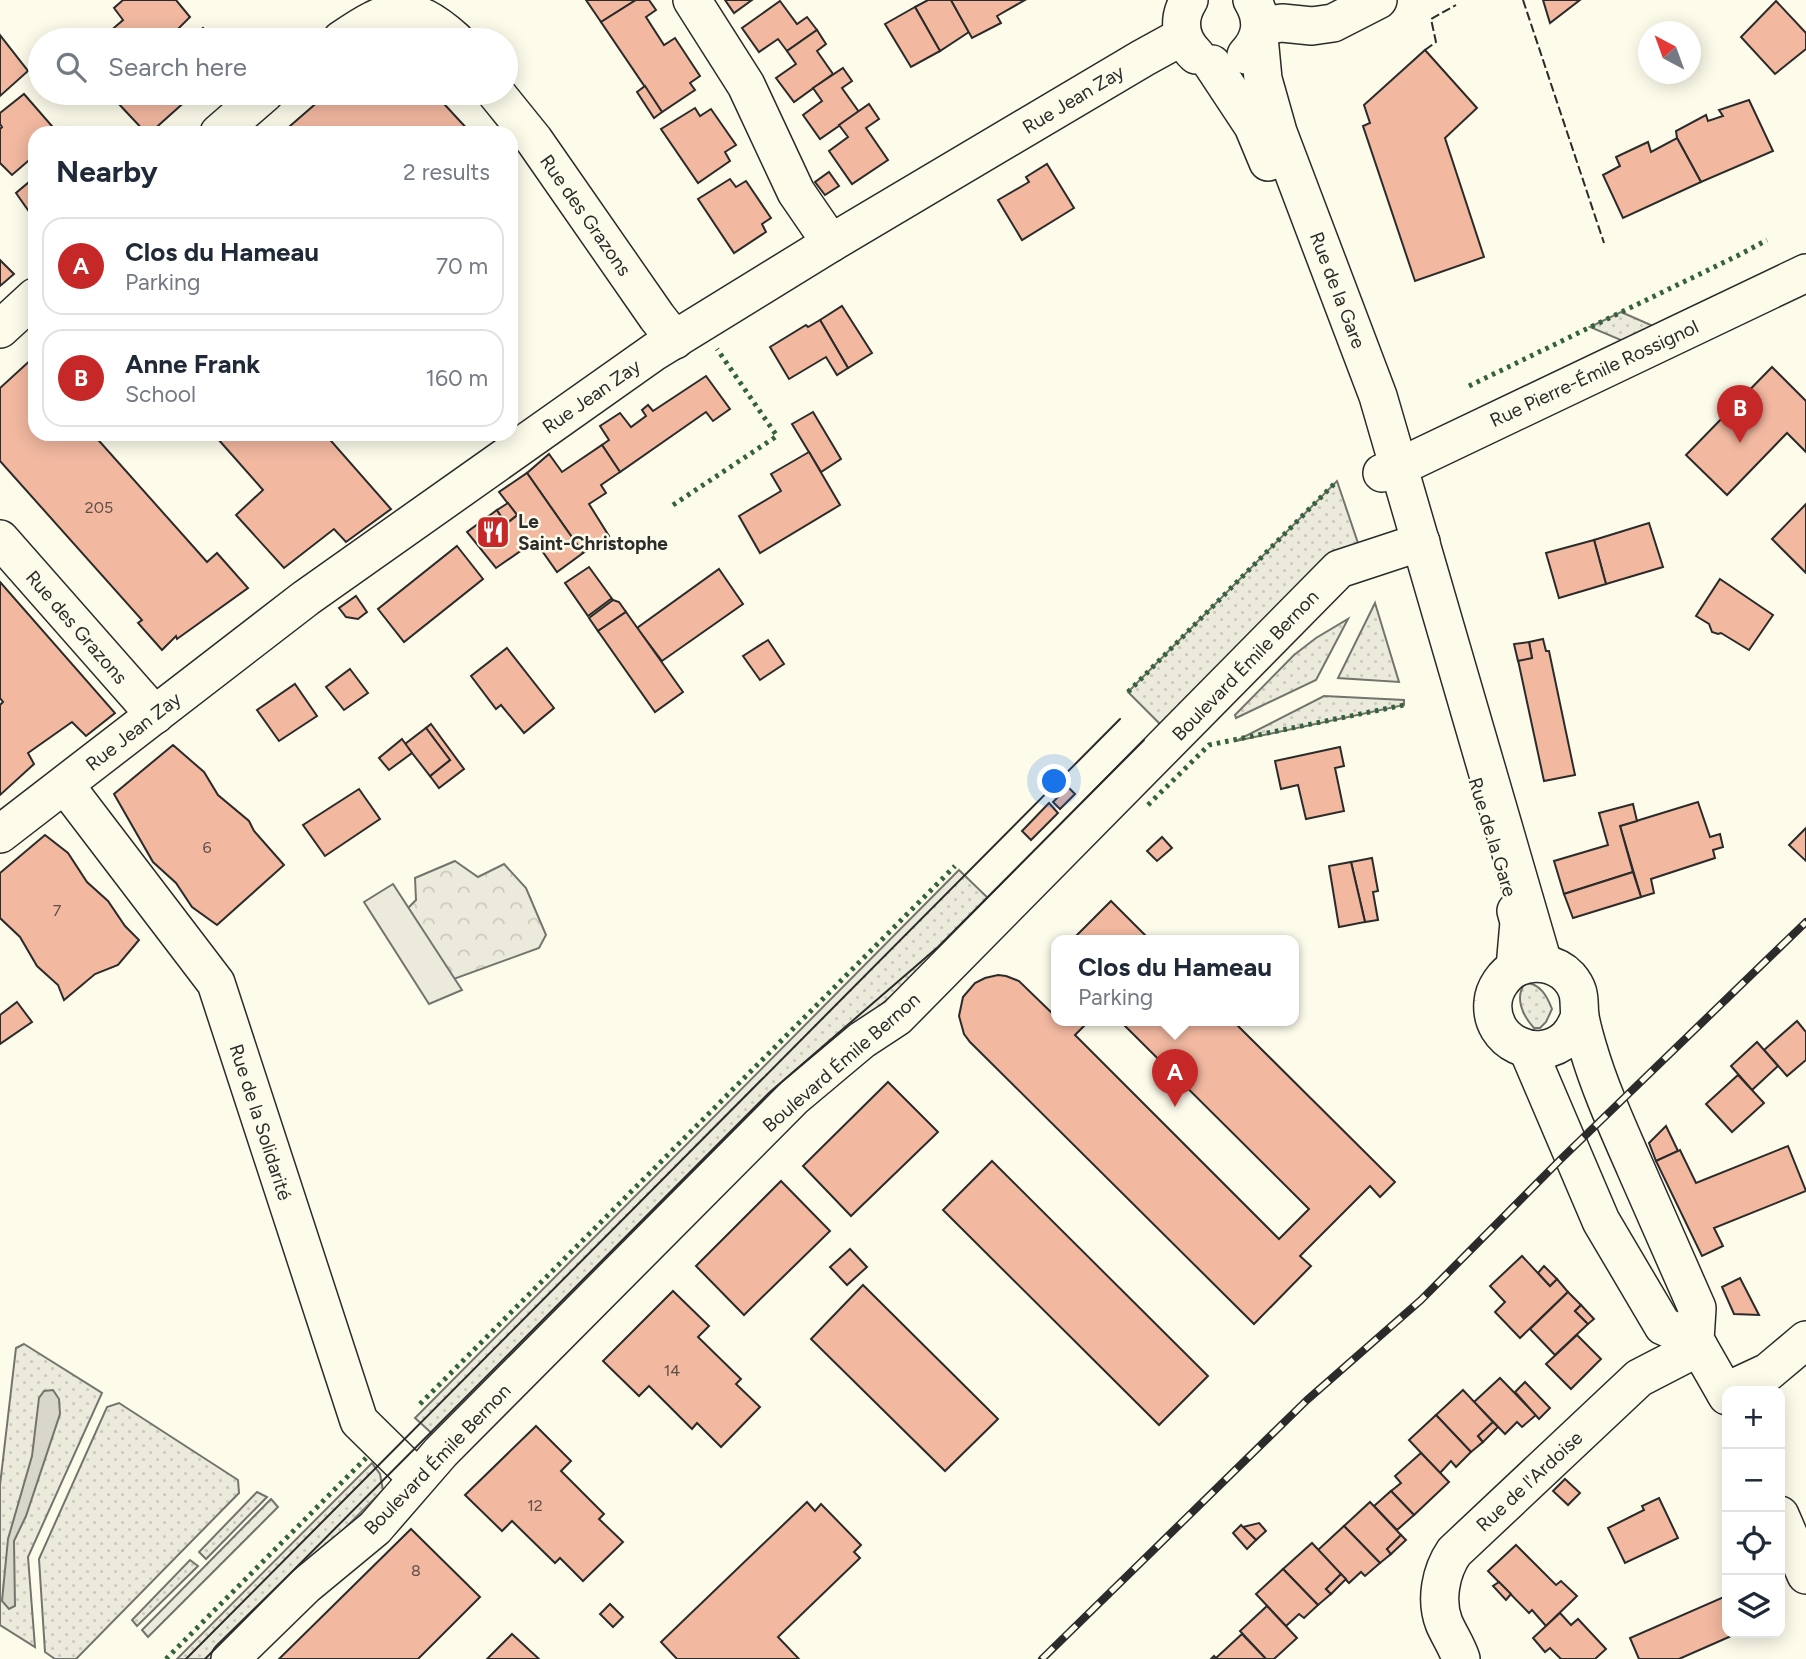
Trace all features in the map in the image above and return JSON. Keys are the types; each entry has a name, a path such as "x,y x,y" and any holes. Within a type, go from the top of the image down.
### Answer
{"street":[{"path":"692,0 746,85 796,191 831,243"},
{"path":"1212,64 1235,62 1245,56 1253,47 1257,21 1312,26 1333,23 1378,0"},
{"path":"358,28 377,15 407,5 426,11 445,28"},
{"name":"Rue Jean Zay","path":"0,834 327,583 643,360 831,243 1143,58 1183,12"},
{"name":"Rue de la Gare","path":"1183,12 1187,45 1194,54 1212,64 1259,139 1391,470 1519,922 1529,966"},
{"name":"Rue de la Gare","path":"1257,21 1263,79 1278,132 1378,396 1391,470"},
{"path":"227,126 251,105"},
{"name":"Rue des Grazons","path":"506,105 534,140 674,340"},
{"name":"Rue Pierre-Émile Rossignol","path":"1391,470 1806,273"},
{"path":"0,329 28,303"},
{"name":"Rue des Grazons","path":"0,540 155,715"},
{"name":"Boulevard Émile Bernon","path":"230,1659 306,1585 374,1528 417,1478 794,1097 862,1040 897,1017 1339,569 1413,544"},
{"name":"Rue de la Solidarité","path":"65,785 216,983 359,1420 417,1478"},
{"path":"1580,1015 1575,1028 1555,1046 1528,1050 1506,1038 1498,1028 1493,1014 1493,1001 1504,977 1529,966 1557,968 1568,976 1576,987 1588,1048 1611,1111 1697,1308 1697,1343 1722,1387"},
{"path":"1528,1050 1601,1221 1663,1326 1697,1343"},
{"path":"1741,1386 1768,1372 1806,1340"},
{"name":"Rue de l'Ardoise","path":"1461,1659 1443,1619 1440,1603 1444,1572 1454,1552 1639,1378 1697,1343"},
{"path":"1785,1527 1806,1575"}],"green space":[{"path":"1621,312 1660,329 1630,344 1590,327"},
{"path":"1337,481 1361,552 1167,731 1128,692"},
{"path":"1375,603 1399,682 1338,678"},
{"path":"1348,619 1316,680 1236,718 1235,715 1294,655"},
{"path":"1324,696 1404,700 1404,705 1236,741"},
{"path":"455,861 478,877 504,864 526,888 546,935 539,948 429,988 401,915 416,900 415,878"},
{"path":"959,870 992,902 936,958 796,1077 437,1438 415,1418"},
{"path":"393,884 462,990 429,1004 364,902"},
{"path":"1525,983 1539,988 1552,1009 1540,1028 1534,1028 1521,1007 1520,995"},
{"path":"24,1344 102,1393 28,1557 35,1647 0,1625 0,1485 16,1348"},
{"path":"119,1403 238,1480 239,1493 76,1659 55,1659 45,1652 39,1559 107,1407"},
{"path":"372,1463 380,1474 383,1490 215,1659 177,1659"},
{"path":"257,1492 267,1497 206,1559 199,1552"},
{"path":"271,1499 278,1507 148,1637 142,1630"},
{"path":"190,1560 198,1566 137,1626 132,1620"}],"shaded area":[{"path":"53,1390 59,1399 60,1414 26,1516 14,1541 15,1606 9,1609 2,1601 8,1539 32,1456 39,1398 44,1391"}],"building":[{"path":"123,0 176,0 190,17 179,28 114,28 123,20 114,8"},
{"path":"586,0 636,0 601,22"},
{"path":"636,0 649,0 656,10 646,17 664,45 675,38 700,76 690,83 695,90 662,112 601,22"},
{"path":"725,0 752,0 734,13"},
{"path":"928,0 951,0 969,32 940,51 915,7"},
{"path":"951,0 1025,0 997,16 1001,23 972,38"},
{"path":"1543,0 1580,0 1550,23"},
{"path":"780,1 797,24 807,17 817,30 787,51 778,39 759,52 742,28"},
{"path":"1776,1 1806,33 1806,49 1775,74 1741,37"},
{"path":"915,7 940,51 911,67 885,24"},
{"path":"817,30 826,44 817,51 833,74 794,102 776,78 796,64 787,51"},
{"path":"0,35 28,71 0,96"},
{"path":"1425,50 1477,108 1445,138 1484,257 1415,281 1363,126 1370,123 1364,105"},
{"path":"843,68 852,81 842,88 859,112 820,139 803,115 822,101 813,88"},
{"path":"645,86 662,112 654,118 637,92"},
{"path":"24,94 28,99 28,105 34,105 52,126 28,126 28,161 12,175 0,163 0,113"},
{"path":"1749,100 1773,151 1701,182 1677,138 1676,131 1706,115 1708,121 1723,116 1719,110"},
{"path":"869,104 879,119 866,128 888,160 852,184 829,151 848,137 839,125"},
{"path":"120,105 181,105 158,126 139,126"},
{"path":"314,105 445,105 465,126 290,126"},
{"path":"695,108 700,116 711,109 736,145 725,152 730,161 698,183 661,129"},
{"path":"1677,138 1701,182 1623,218 1603,175 1620,166 1616,157 1648,142 1651,152"},
{"path":"1047,164 1074,208 1022,240 998,200 1029,182 1026,177"},
{"path":"829,172 839,186 825,195 815,182"},
{"path":"730,179 736,187 746,181 771,218 762,224 766,232 734,253 698,199"},
{"path":"28,183 28,210 16,193"},
{"path":"0,260 14,274 0,286"},
{"path":"842,306 872,353 848,368 820,320"},
{"path":"820,320 848,368 837,375 826,357 789,379 770,347 806,325 808,327"},
{"path":"28,362 28,441 99,441 207,562 217,553 248,588 177,639 176,636 162,650 138,623 142,620 0,461 0,388"},
{"path":"1772,367 1806,401 1806,452 1787,433 1727,495 1686,455"},
{"path":"706,376 730,409 713,421 706,412 620,472 602,445 609,440 600,426 620,413 631,427 646,416 642,410 648,405 653,411"},
{"path":"813,412 841,459 821,472 792,424"},
{"path":"220,441 331,441 391,509 346,542 334,529 284,568 236,515 263,490"},
{"path":"602,445 620,472 601,485 606,493 589,504 609,536 583,553 527,473 549,454 562,472"},
{"path":"809,452 840,505 760,553 739,516 781,491 771,474"},
{"path":"527,473 583,553 557,572 535,541 496,568 467,532 497,510 506,524 517,515 499,492"},
{"path":"508,503 517,515 506,524 497,510"},
{"path":"1806,504 1806,573 1772,539"},
{"path":"1649,523 1663,567 1606,584 1594,540"},
{"path":"1594,540 1606,584 1559,598 1546,553"},
{"path":"457,546 483,579 404,642 378,609"},
{"path":"589,567 613,600 588,616 565,583"},
{"path":"719,569 743,604 662,661 637,628"},
{"path":"1720,579 1773,615 1749,650 1721,633 1712,632 1709,624 1696,616"},
{"path":"0,582 115,713 86,736 72,722 28,753 34,764 0,795 0,705 3,702 0,698"},
{"path":"356,596 367,612 358,619 346,617 339,608"},
{"path":"613,600 619,602 626,612 598,631 589,618"},
{"path":"626,612 683,692 655,712 598,631"},
{"path":"1543,639 1546,651 1549,651 1575,775 1544,781 1518,660 1532,658 1529,642"},
{"path":"768,640 784,664 760,680 743,656"},
{"path":"1529,642 1532,658 1518,661 1514,644"},
{"path":"507,648 554,708 524,733 501,705 496,709 471,676"},
{"path":"350,669 368,693 344,710 326,687"},
{"path":"295,684 317,716 279,741 257,710"},
{"path":"431,724 464,769 439,788 430,776 450,760 426,728"},
{"path":"426,728 450,760 430,776 405,744"},
{"path":"402,739 412,753 389,770 379,758"},
{"path":"173,745 204,772 218,795 249,821 254,831 284,865 217,925 192,907 176,883 153,862 114,794"},
{"path":"1340,747 1344,766 1335,768 1344,811 1306,819 1298,785 1281,789 1275,761"},
{"path":"1068,787 1075,794 1060,809 1053,802"},
{"path":"359,789 380,819 325,856 303,825"},
{"path":"1698,802 1710,837 1720,834 1723,847 1713,850 1715,858 1651,879 1654,893 1641,897 1620,826"},
{"path":"1049,803 1058,813 1031,840 1022,831"},
{"path":"1633,804 1637,821 1620,826 1633,872 1564,894 1554,861 1608,845 1599,813"},
{"path":"1806,828 1806,861 1789,845"},
{"path":"45,835 68,853 87,882 108,901 125,926 139,940 118,965 95,974 64,1000 58,985 37,966 20,937 0,918 0,873"},
{"path":"1162,837 1172,848 1157,861 1147,851"},
{"path":"1372,858 1378,891 1373,892 1378,920 1365,922 1351,862"},
{"path":"1351,862 1365,922 1339,927 1329,866"},
{"path":"1633,872 1641,897 1573,918 1564,894"},
{"path":"1111,901 1145,935 1077,935"},
{"path":"998,975 1019,981 1051,1012 1051,1026 1084,1026 1075,1035 1279,1239 1309,1209 1125,1026 1238,1026 1395,1182 1380,1197 1370,1186 1300,1256 1311,1266 1254,1324 970,1042 964,1034 959,1016 963,997 975,983"},
{"path":"17,1002 32,1022 0,1044 0,1015"},
{"path":"1797,1021 1806,1032 1806,1060 1787,1076 1764,1050"},
{"path":"1757,1042 1778,1066 1752,1090 1731,1066"},
{"path":"1738,1075 1764,1103 1732,1132 1706,1104"},
{"path":"888,1082 938,1132 851,1216 803,1166"},
{"path":"1666,1126 1678,1151 1656,1161 1649,1143"},
{"path":"1788,1146 1806,1191 1714,1228 1723,1246 1702,1256 1656,1161 1680,1150 1696,1183"},
{"path":"992,1161 1208,1376 1159,1425 943,1210"},
{"path":"781,1181 830,1231 744,1315 696,1266"},
{"path":"850,1249 867,1267 847,1285 830,1267"},
{"path":"1522,1256 1550,1286 1557,1279 1568,1292 1520,1338 1495,1312 1505,1302 1490,1286"},
{"path":"1544,1266 1557,1279 1550,1286 1538,1273"},
{"path":"1740,1278 1759,1315 1734,1314 1722,1287"},
{"path":"863,1285 998,1419 945,1471 811,1339"},
{"path":"673,1291 709,1326 698,1337 741,1379 736,1384 760,1407 721,1447 697,1423 692,1429 649,1386 639,1396 603,1361"},
{"path":"1568,1292 1581,1305 1575,1311 1588,1324 1555,1355 1530,1329"},
{"path":"1581,1305 1594,1319 1588,1324 1575,1311"},
{"path":"1577,1335 1601,1359 1571,1389 1546,1364"},
{"path":"1500,1378 1536,1415 1522,1427 1517,1422 1505,1434 1474,1402"},
{"path":"1525,1382 1550,1408 1539,1419 1515,1392"},
{"path":"1463,1390 1493,1422 1478,1436 1483,1442 1471,1452 1436,1415"},
{"path":"1436,1415 1471,1452 1456,1467 1451,1461 1440,1473 1409,1440"},
{"path":"1493,1422 1498,1427 1483,1442 1478,1436"},
{"path":"536,1426 571,1461 561,1471 604,1514 599,1519 623,1542 583,1581 560,1558 555,1563 512,1521 502,1531 465,1495"},
{"path":"1421,1453 1449,1482 1414,1515 1391,1491 1401,1483 1395,1476"},
{"path":"1565,1479 1580,1493 1568,1505 1553,1491"},
{"path":"1391,1491 1414,1515 1397,1530 1374,1506"},
{"path":"1659,1498 1678,1538 1625,1563 1608,1528 1644,1510 1642,1506"},
{"path":"807,1502 815,1511 821,1504 861,1545 854,1552 860,1558 778,1637 799,1659 677,1659 661,1642"},
{"path":"1370,1502 1401,1535 1387,1549 1391,1554 1380,1563 1344,1526"},
{"path":"1259,1523 1266,1531 1256,1540 1243,1527"},
{"path":"1241,1525 1256,1540 1247,1549 1233,1533"},
{"path":"1344,1526 1380,1563 1365,1576 1361,1572 1349,1583 1318,1550"},
{"path":"411,1529 480,1597 418,1659 279,1659"},
{"path":"1401,1535 1406,1540 1391,1554 1387,1549"},
{"path":"1312,1543 1341,1574 1326,1589 1331,1594 1318,1605 1283,1569"},
{"path":"1516,1545 1556,1585 1561,1581 1577,1596 1546,1626 1532,1610 1529,1613 1488,1571"},
{"path":"1283,1569 1318,1605 1304,1618 1299,1614 1286,1626 1256,1594"},
{"path":"1341,1574 1346,1579 1331,1594 1326,1589"},
{"path":"1499,1582 1511,1594 1506,1600 1493,1586"},
{"path":"1722,1598 1722,1638 1727,1638 1679,1659 1639,1659 1630,1638"},
{"path":"610,1604 623,1617 613,1627 600,1614"},
{"path":"1267,1606 1297,1638 1274,1659 1266,1659 1240,1631"},
{"path":"1560,1613 1571,1625 1578,1619 1606,1649 1595,1659 1561,1659 1550,1648 1545,1652 1533,1638"},
{"path":"512,1634 539,1659 487,1659"},
{"path":"1242,1634 1266,1659 1211,1659 1214,1656 1216,1658"}],"tram line":[{"path":"186,1659 1120,719"},
{"path":"205,1659 770,1092 938,947 1144,740"}],"railway":[{"path":"1042,1659 1307,1400 1421,1300 1560,1160 1806,922"}],"hedge":[{"path":"1469,386 1767,240"},
{"path":"673,505 777,436 717,349"},
{"path":"1128,692 1337,481"},
{"path":"1148,805 1209,745 1404,705"},
{"path":"420,1404 955,866"},
{"path":"166,1659 366,1458"}],"fence":[{"path":"1523,0 1604,243"},
{"path":"1425,50 1436,42 1431,19 1456,5"}],"place":[{"name":"Anne Frank","path":"1740,443"},
{"name":"Le Saint-Christophe","path":"493,532"},
{"name":"Clos du Hameau","path":"1175,1107"}]}
